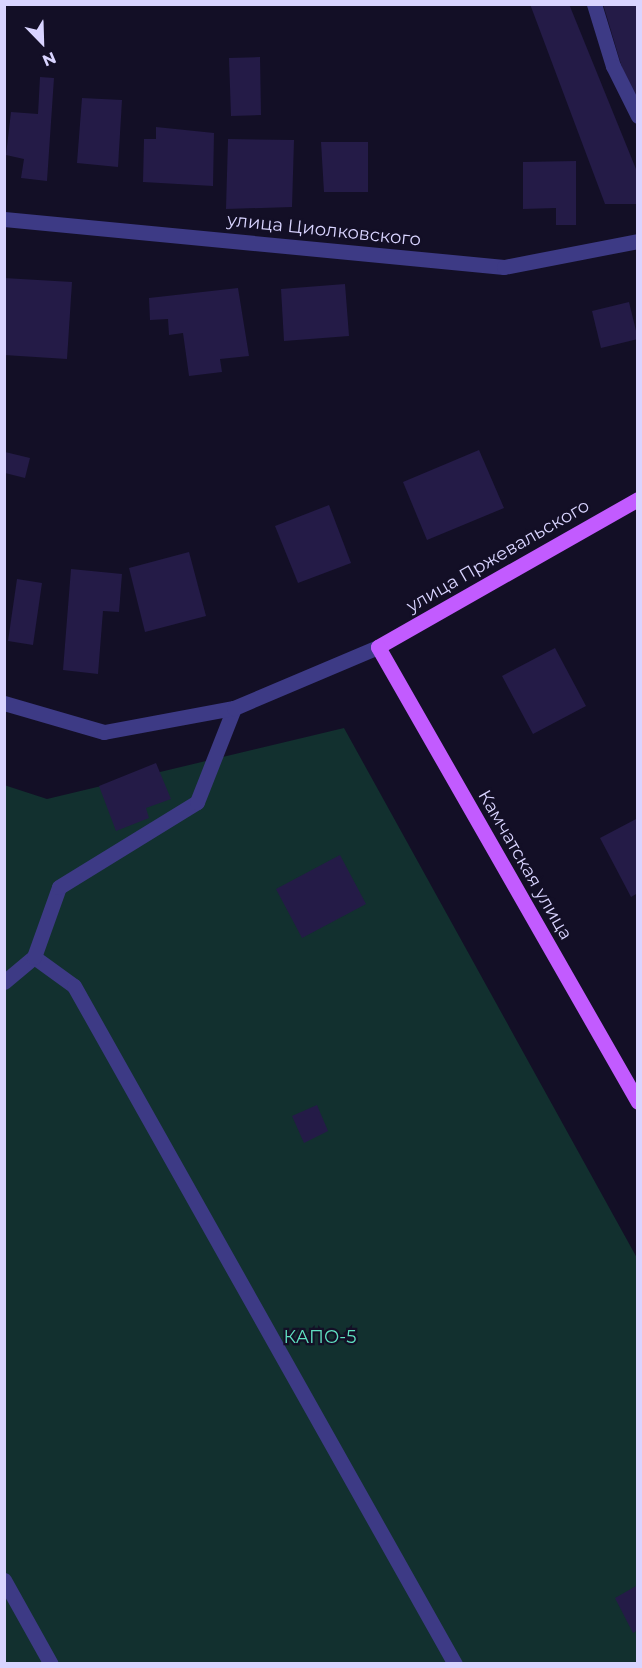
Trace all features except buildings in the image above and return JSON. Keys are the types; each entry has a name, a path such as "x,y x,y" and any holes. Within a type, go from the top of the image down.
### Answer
{"main road":[{"name":"улица Пржевальского","path":"378,647 638,499"},
{"name":"Камчатская улица","path":"378,647 638,1102"}],"street":[{"path":"594,4 613,66 638,116"},
{"name":"улица Циолковского","path":"4,219 504,267 638,241"},
{"path":"4,703 104,732 234,708 378,647"},
{"path":"4,982 34,957 58,887 197,802 234,708"},
{"path":"34,957 74,986 455,1664"},
{"path":"4,1580 51,1664"}],"green space":[{"name":"КАПО-5","path":"344,728 637,1258 637,1663 5,1663 4,785 47,799"}]}
